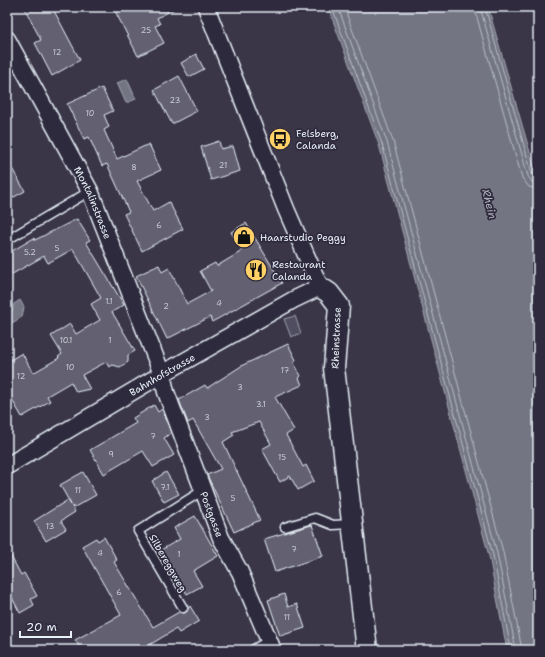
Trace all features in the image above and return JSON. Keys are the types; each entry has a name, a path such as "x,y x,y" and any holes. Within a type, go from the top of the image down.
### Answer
{"street":[{"name":"Rheinstrasse","path":"206,7 286,209 320,287 329,293 338,306 334,368 366,650"},
{"name":"Montalinstrasse","path":"7,39 90,192 162,374"},
{"name":"Bahnhofstrasse","path":"7,466 162,374 293,300 320,287"},
{"name":"Postgasse","path":"162,374 166,392 202,491 221,538 243,571 271,645"}],"lane":[{"path":"7,240 90,192"},
{"name":"Silbereggweg","path":"183,608 138,531 202,491"},
{"path":"285,527 315,518 333,524 351,524"},
{"path":"252,650 271,645"}],"shaded area":[{"path":"295,316 301,333 291,337 284,319"}],"water":[{"name":"Rhein","path":"328,7 488,7 538,180 538,650 507,650 489,556 379,145"},
{"path":"127,79 136,99 126,103 117,83"},
{"path":"20,300 24,307 22,317 12,323 7,314 12,312 14,304"}],"building":[{"path":"24,7 52,7 80,60 52,76 35,43 41,40"},
{"path":"113,7 178,7 157,18 160,24 155,26 164,43 138,56"},
{"path":"196,54 204,69 189,77 181,63"},
{"path":"179,76 197,111 172,124 154,90"},
{"path":"102,88 113,111 104,115 109,127 104,130 117,159 149,144 161,170 137,181 153,211 169,202 183,229 142,251 124,214 129,212 107,164 102,166 89,137 84,139 67,104"},
{"path":"219,141 221,149 233,146 240,171 211,180 201,147"},
{"path":"7,160 25,191 7,201"},
{"path":"77,219 90,240 86,242 124,305 112,312 135,351 128,355 128,362 120,367 113,365 109,367 106,362 82,375 90,389 76,392 71,382 47,396 50,401 22,417 7,391 7,362 22,353 33,373 59,358 58,357 62,354 51,336 70,324 76,334 100,320 91,304 101,298 73,249 48,263 44,256 7,277 7,254 34,238 35,240"},
{"path":"246,223 282,283 212,322 210,317 167,339 136,276 159,265 162,272 169,268 187,304 211,291 200,271 215,263 217,266 242,251 231,232"},
{"path":"288,344 296,360 293,361 301,376 299,378 302,385 275,397 294,430 286,435 303,467 306,465 314,481 298,490 290,476 280,482 262,449 271,444 259,422 232,432 234,435 223,442 260,520 234,532 207,475 221,469 193,420 188,423 179,400 205,385 207,388 243,365"},
{"path":"154,405 158,412 162,409 171,433 164,438 174,455 153,467 143,451 104,474 90,450 136,423 133,418"},
{"path":"83,472 96,495 73,508 60,485"},
{"path":"166,472 179,494 164,502 152,481"},
{"path":"68,500 75,512 61,521 66,529 46,541 34,521"},
{"path":"195,516 218,556 193,571 202,586 187,594 161,550 180,539 174,528"},
{"path":"312,525 323,556 275,572 264,539"},
{"path":"104,537 117,560 114,562 153,627 179,612 185,613 190,606 199,621 179,633 176,629 141,650 82,650 75,640 121,615 82,546 96,538 98,541"},
{"path":"7,549 21,575 24,573 37,596 31,599 34,605 20,613 7,588"},
{"path":"284,594 288,607 297,604 305,628 280,636 268,600"}],"place":[{"name":"Felsberg, Calanda","path":"280,139"},
{"name":"Haarstudio Peggy","path":"244,237"},
{"name":"Restaurant Calanda","path":"256,270"}]}
